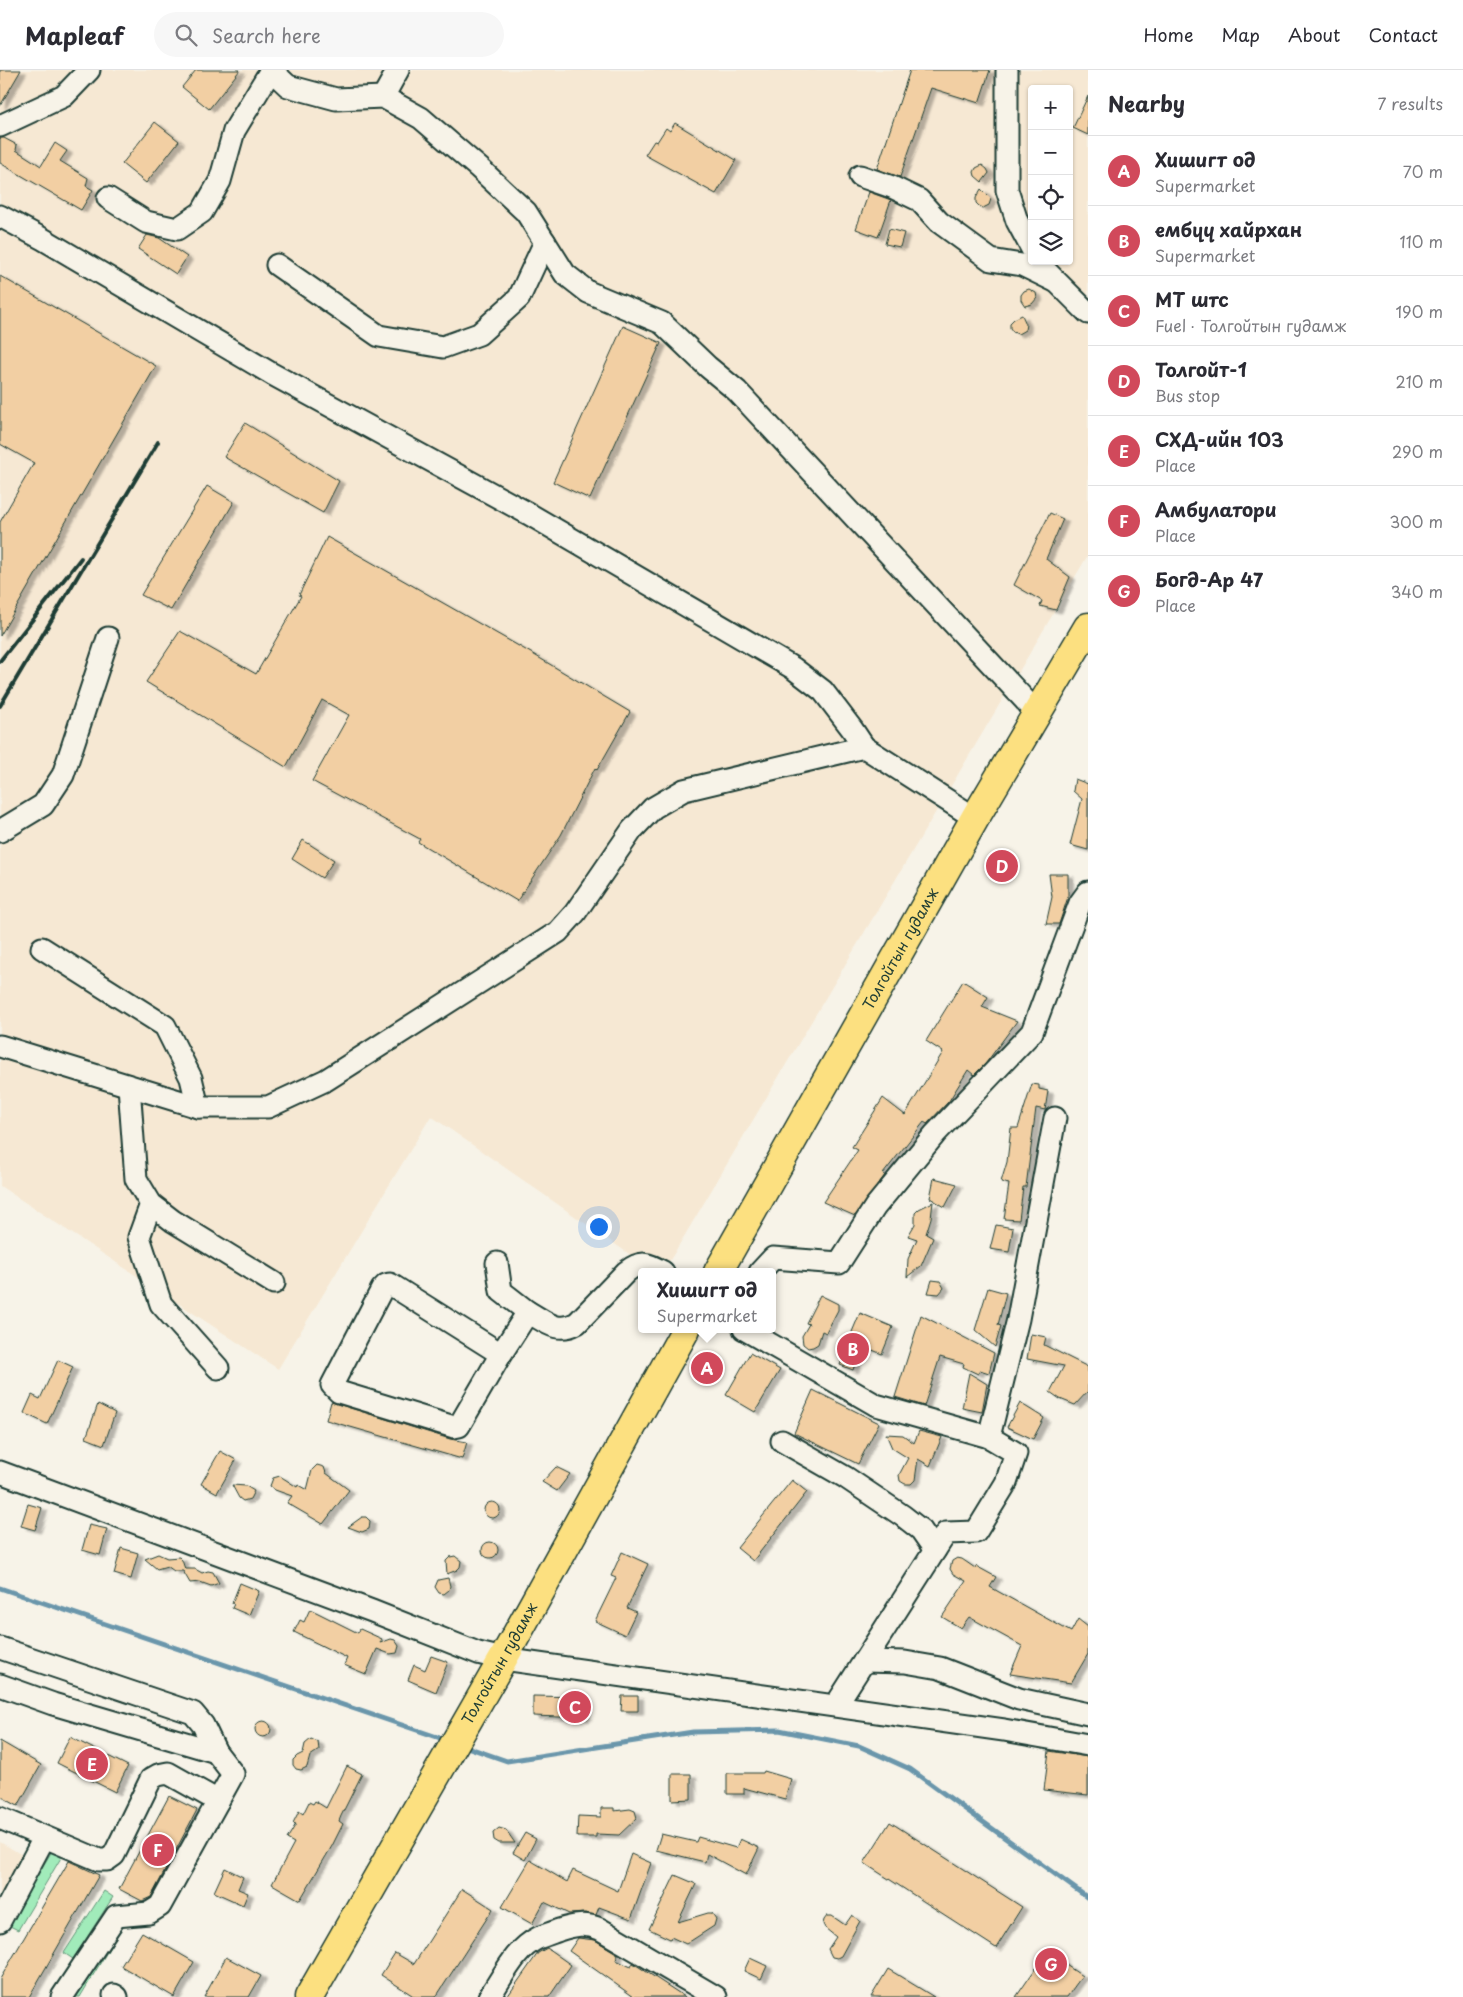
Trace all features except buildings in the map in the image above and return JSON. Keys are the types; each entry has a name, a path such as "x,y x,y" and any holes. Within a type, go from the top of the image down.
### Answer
{"main road":[{"name":"Толгойтын гудамж","path":"720,1268 975,818 1088,627"},
{"name":"Толгойтын гудамж","path":"309,1997 503,1659 684,1333"}],"street":[{"path":"0,126 64,96 89,70"},
{"path":"108,198 146,222 177,229 202,212 220,181 234,131 271,70 288,86 336,99 382,97 421,118 526,212 566,274 588,292 662,323 736,391 1037,713"},
{"path":"382,97 398,70"},
{"path":"1007,70 1007,190 1017,221 1028,242"},
{"path":"860,176 892,187 919,200 939,222 990,260 1022,266 1055,281"},
{"path":"0,216 43,239 272,374 529,514 793,668 822,691 864,747 975,818"},
{"path":"277,264 379,336 443,347 479,334 519,298 545,242"},
{"path":"1040,265 1088,313"},
{"path":"0,831 43,805 63,775 108,638"},
{"path":"0,1046 198,1107 268,1107 326,1080 558,932 575,913 632,830 653,808 684,790 864,747"},
{"path":"764,1268 773,1258 839,1262 875,1207 935,1134 1032,1032 1080,903 1088,892"},
{"path":"42,948 164,1026 190,1078 198,1107"},
{"path":"128,1086 136,1179 151,1204 173,1221 274,1283"},
{"path":"989,1437 1018,1319 1055,1118"},
{"path":"151,1204 139,1237 161,1304 218,1368"},
{"path":"497,1263 501,1292 528,1312 557,1328 568,1328 577,1323 635,1265 644,1264 654,1268"},
{"path":"501,1354 390,1284 386,1285 377,1297 332,1385 339,1392 454,1427 459,1426 528,1312"},
{"path":"751,1333 876,1405 989,1437 1016,1453 1006,1483 976,1532 946,1533 836,1705"},
{"path":"782,1441 845,1477 904,1516 921,1530 935,1550"},
{"path":"0,1472 363,1607 478,1653 503,1659 1004,1730 1088,1745"},
{"path":"0,1648 193,1713 203,1725 216,1752 233,1774 160,1906 149,1913 116,1916 62,1997"},
{"path":"864,1661 905,1662 940,1668 1019,1699 1088,1714"},
{"path":"0,1685 53,1704 216,1752"},
{"path":"0,1818 99,1860 107,1860 114,1855 151,1779 158,1775 168,1773 218,1801"},
{"path":"0,1921 44,1838"},
{"path":"489,1997 520,1951 537,1938 575,1925 584,1924 600,1929 716,1997"}],"shaded area":[{"path":"0,70 1088,70 1088,555 665,1268 649,1268 431,1116 278,1369 0,1186"},
{"path":"0,1842 24,1856 0,1897"}],"green space":[{"path":"59,1839 68,1846 18,1930 8,1925"},
{"path":"104,1891 113,1897 73,1959 64,1953"},
{"path":"103,1936 113,1942 80,1997 68,1997"}],"waterway":[{"path":"0,1588 446,1740"},
{"path":"464,1746 507,1761 693,1732 779,1730 859,1746 910,1769 1088,1898"}],"railway":[{"path":"0,706 158,442"},
{"path":"0,661 81,558"}],"place":[{"name":"Толгойт-1","path":"1002,866"},
{"name":"ембүү хайрхан","path":"853,1349"},
{"name":"Хишигт од","path":"707,1368"},
{"name":"МТ штс","path":"575,1707"},
{"name":"СХД-ийн 103","path":"92,1764"},
{"name":"Амбулатори","path":"158,1850"},
{"name":"Богд-Ар 47","path":"1051,1964"}]}
